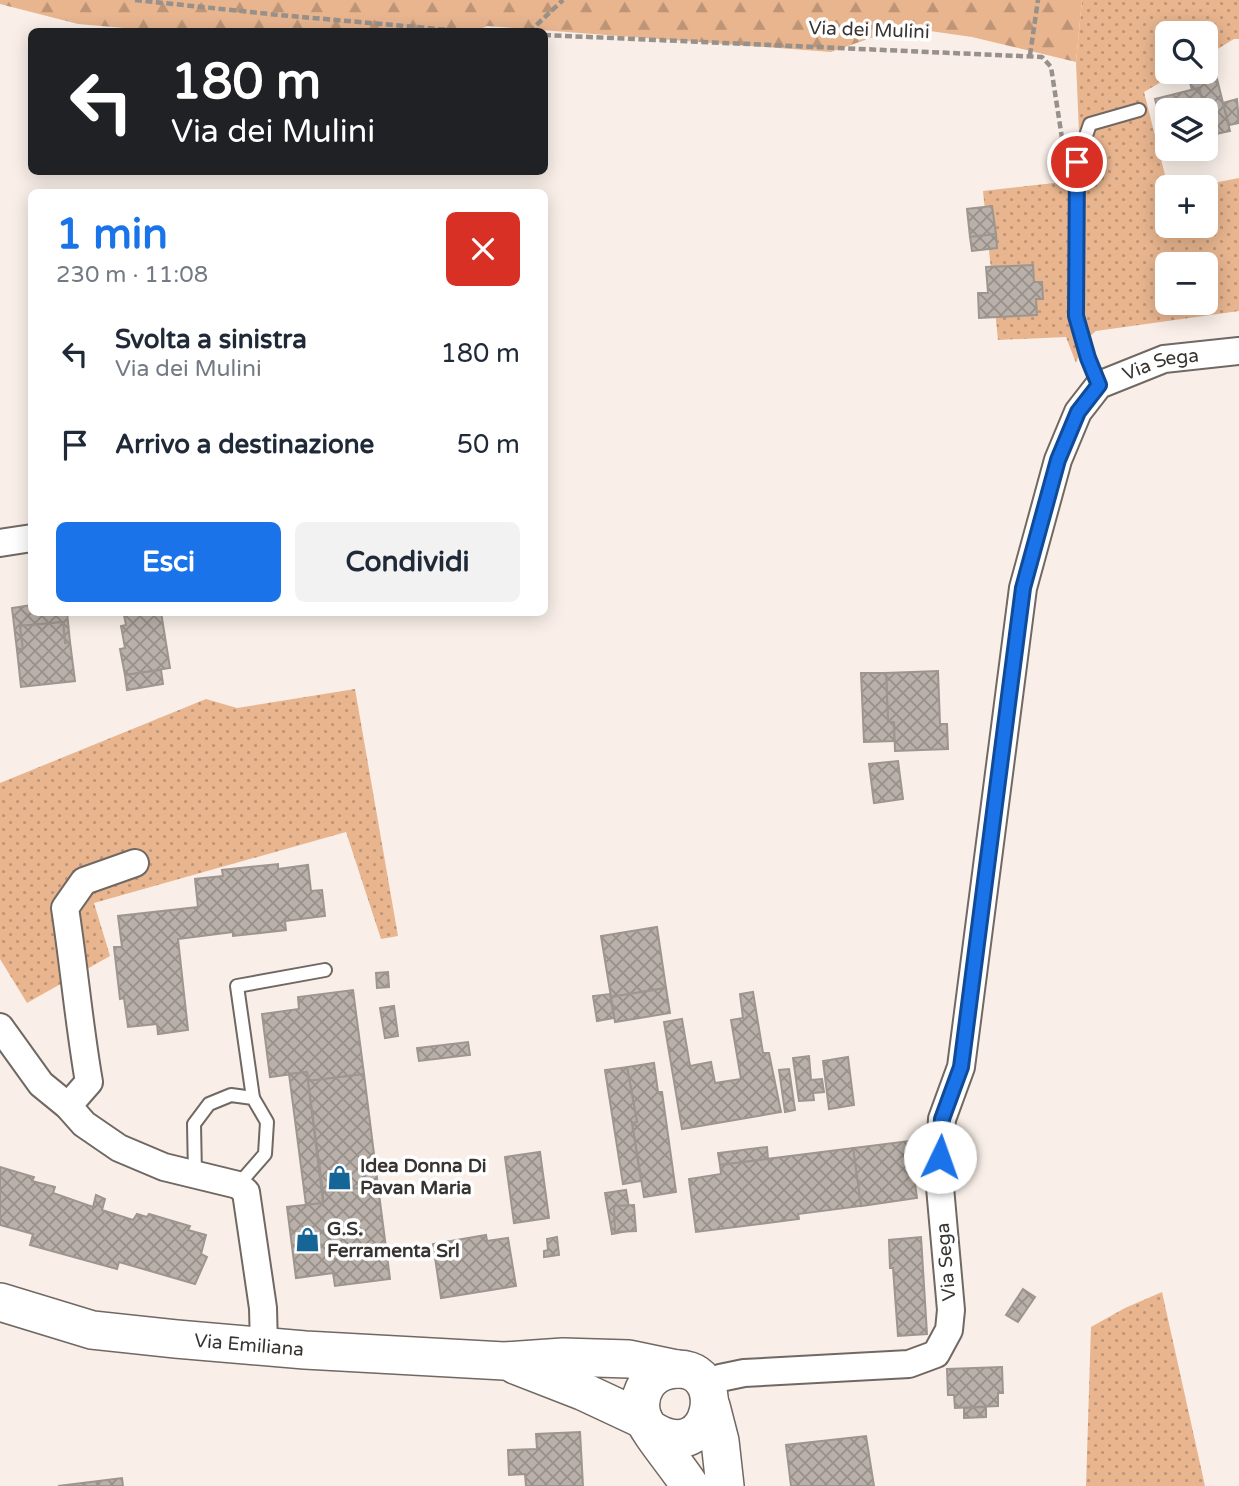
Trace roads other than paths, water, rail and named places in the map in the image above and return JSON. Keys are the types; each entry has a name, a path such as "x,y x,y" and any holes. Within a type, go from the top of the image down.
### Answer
{"main road":[{"name":"Via Emiliana","path":"0,1302 92,1330 264,1346 504,1361 563,1357 629,1359 698,1387 703,1426 684,1438 661,1436 647,1425 582,1391 504,1361"},
{"path":"647,1425 640,1403 643,1390 652,1378 662,1371 698,1387 720,1441 725,1486"},
{"name":"Via Emiliana","path":"647,1425 690,1486"}],"street":[{"name":"Via Sega","path":"698,1387 720,1378 744,1373 909,1364 936,1354 949,1330 951,1310 939,1176 942,1119 961,1067 1023,588 1058,460 1078,412 1099,385 1164,359 1239,351"},
{"path":"0,543 28,539"},
{"path":"68,1106 89,1082 79,1028 75,971 65,908 84,881 135,863"},
{"path":"0,1027 41,1084 68,1106 84,1124 118,1148 164,1167 238,1185 246,1192 262,1308 264,1346"}],"lane":[{"path":"1099,385 1076,316 1077,162 1090,124 1139,110"},
{"path":"238,1185 265,1154 267,1122 253,1098 237,986 325,970"},
{"path":"195,1175 194,1124 209,1104 230,1095 253,1098"}],"place":[{"name":"Idea Donna Di Pavan Maria","path":"340,1177"},
{"name":"G.S. Ferramenta Srl","path":"307,1240"}]}
